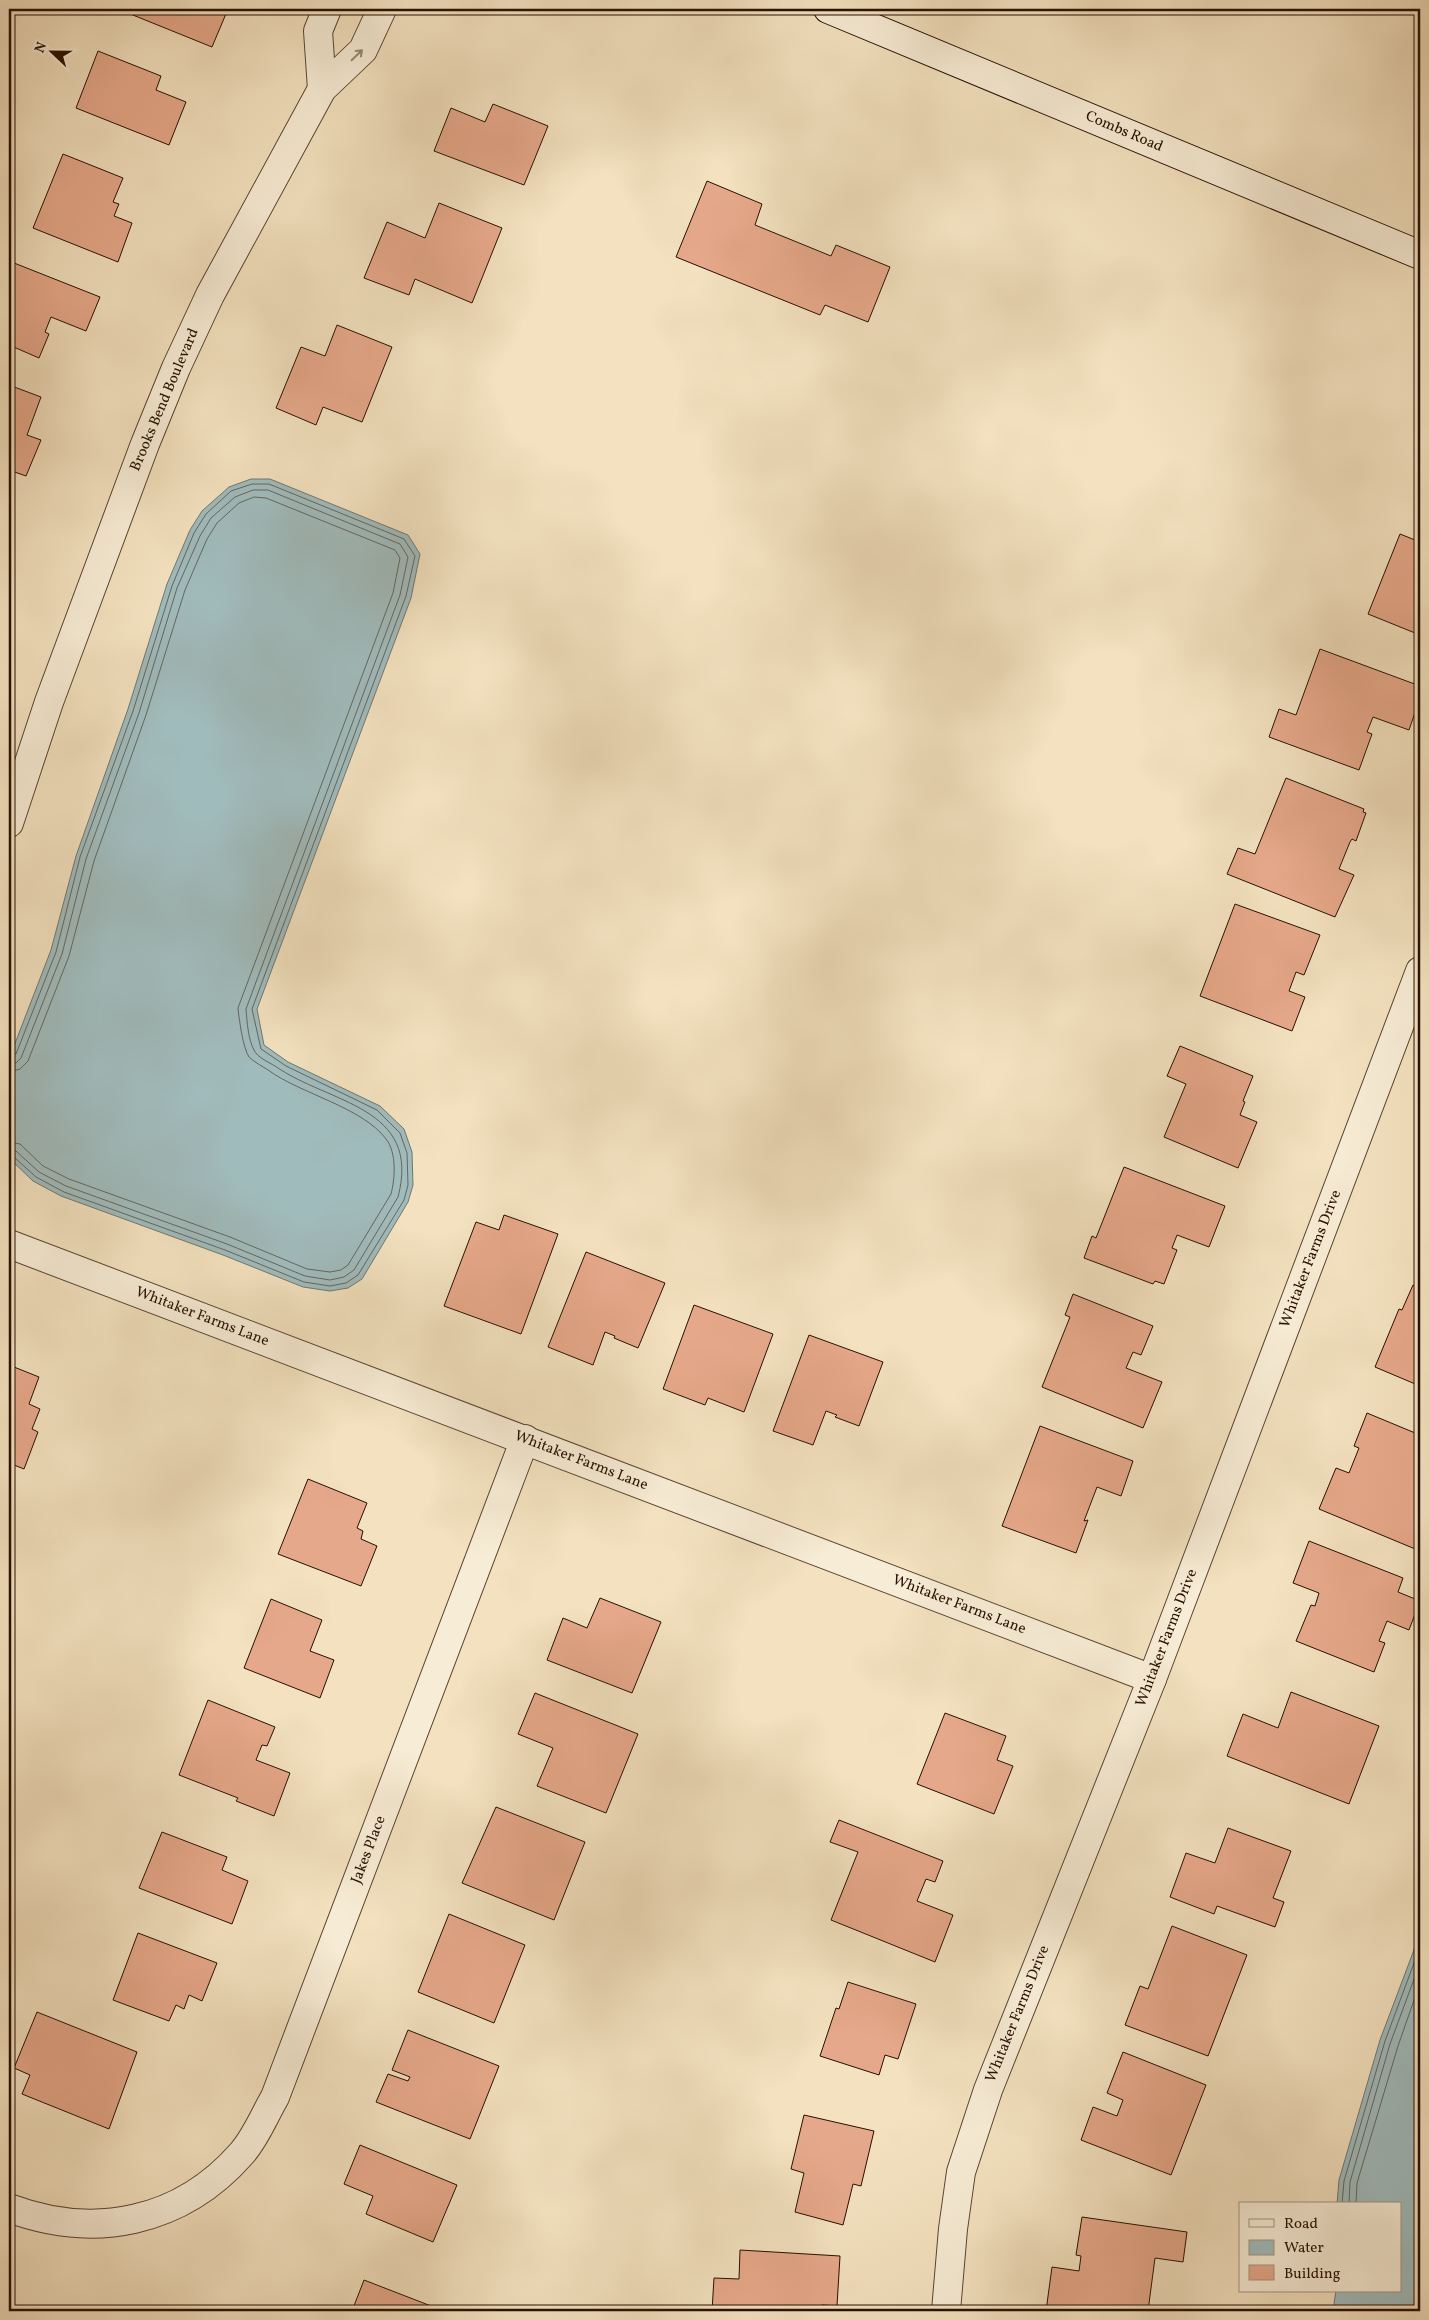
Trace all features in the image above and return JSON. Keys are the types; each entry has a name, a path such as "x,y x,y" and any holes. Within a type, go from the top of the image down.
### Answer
{"street":[{"path":"322,89 318,31 327,9"},
{"name":"Brooks Bend Boulevard","path":"9,823 49,702 141,453 176,368 210,295 322,89 363,50 382,9"},
{"name":"Combs Road","path":"828,9 1420,255"},
{"name":"Whitaker Farms Drive","path":"946,2311 953,2230 961,2172 980,2113 1152,1679 1420,971"},
{"name":"Whitaker Farms Lane","path":"9,1244 1152,1679"},
{"name":"Jakes Place","path":"9,2208 56,2221 96,2224 125,2222 152,2214 197,2192 222,2175 248,2146 275,2097 524,1439"}],"water":[{"path":"251,479 270,479 408,535 420,554 411,598 257,1009 264,1045 288,1062 380,1106 404,1129 412,1152 413,1185 408,1202 362,1279 348,1288 330,1291 303,1287 223,1255 61,1196 33,1181 9,1158 9,1059 51,950 76,856 128,709 167,584 190,530 202,511 229,487"},
{"path":"1420,1934 1420,2311 1336,2311 1334,2303 1336,2292 1402,2292 1402,2202 1337,2202 1339,2180 1380,2040"}],"building":[{"path":"118,9 228,9 212,47"},
{"path":"98,51 161,76 156,90 186,102 169,145 76,108"},
{"path":"493,104 548,126 524,185 434,151 451,108 485,122"},
{"path":"63,154 123,178 113,202 119,204 114,216 132,223 118,262 33,228"},
{"path":"707,181 762,204 755,225 831,256 836,245 890,267 868,322 825,305 820,315 676,257"},
{"path":"439,203 502,228 472,303 415,279 409,295 364,278 387,222 425,238"},
{"path":"9,261 100,297 86,331 51,317 45,332 49,334 39,358 9,345"},
{"path":"337,325 392,347 362,422 323,407 316,425 276,408 301,347 325,356"},
{"path":"9,385 41,397 27,435 41,440 26,476 9,470"},
{"path":"1420,457 1420,473 1415,470"},
{"path":"1400,534 1420,542 1420,635 1368,614"},
{"path":"1320,649 1420,686 1420,698 1409,730 1373,717 1367,732 1372,734 1359,770 1269,737 1279,709 1296,715"},
{"path":"1286,778 1364,809 1363,812 1366,813 1356,841 1352,839 1350,842 1339,869 1354,875 1335,917 1227,874 1238,848 1255,854"},
{"path":"1235,904 1320,935 1304,975 1296,972 1289,991 1305,997 1292,1031 1200,996"},
{"path":"1180,1046 1253,1076 1243,1101 1245,1102 1240,1115 1257,1122 1238,1168 1164,1137 1186,1084 1167,1076"},
{"path":"1124,1167 1225,1206 1209,1247 1177,1235 1172,1248 1177,1250 1164,1284 1155,1281 1153,1284 1084,1258 1092,1236 1096,1238"},
{"path":"504,1215 558,1234 521,1334 444,1306 476,1222 499,1230"},
{"path":"586,1252 665,1283 638,1348 605,1332 593,1365 548,1347"},
{"path":"1413,1285 1420,1288 1420,1386 1375,1367 1399,1309 1402,1310"},
{"path":"1073,1294 1153,1326 1141,1355 1133,1352 1126,1368 1162,1382 1143,1428 1042,1387 1070,1317 1065,1315"},
{"path":"694,1305 773,1334 744,1412 708,1398 705,1405 663,1389"},
{"path":"809,1335 883,1362 859,1426 835,1417 837,1415 826,1411 813,1445 773,1431"},
{"path":"9,1365 39,1377 29,1404 40,1409 32,1429 38,1432 24,1469 9,1463"},
{"path":"1367,1413 1420,1435 1420,1505 1416,1516 1420,1518 1420,1551 1319,1509 1336,1468 1349,1473 1359,1448 1354,1446"},
{"path":"1040,1426 1133,1461 1121,1496 1097,1487 1084,1521 1088,1520 1076,1553 1002,1526"},
{"path":"308,1479 367,1503 357,1528 363,1531 361,1539 377,1546 361,1586 278,1554"},
{"path":"9,1495 14,1497 9,1511"},
{"path":"1309,1541 1403,1578 1398,1592 1420,1601 1409,1630 1387,1621 1379,1641 1385,1643 1374,1672 1296,1641 1311,1605 1315,1606 1319,1593 1293,1583"},
{"path":"600,1598 661,1622 632,1693 547,1660 563,1618 587,1628"},
{"path":"271,1599 322,1620 310,1651 334,1660 320,1698 244,1668"},
{"path":"1291,1692 1379,1726 1349,1804 1227,1756 1243,1714 1278,1728"},
{"path":"535,1693 638,1734 606,1813 537,1786 553,1748 518,1734"},
{"path":"208,1700 275,1727 267,1746 262,1745 256,1760 290,1773 274,1816 236,1801 238,1798 179,1775"},
{"path":"945,1713 1006,1736 997,1760 1013,1766 994,1814 917,1784"},
{"path":"496,1807 585,1842 554,1920 462,1883"},
{"path":"839,1820 943,1861 935,1882 926,1879 917,1901 953,1915 935,1962 831,1920 858,1852 830,1842"},
{"path":"1228,1828 1291,1851 1273,1898 1284,1902 1275,1927 1217,1906 1214,1914 1170,1897 1186,1853 1215,1863"},
{"path":"162,1832 227,1857 222,1870 248,1881 232,1924 139,1888"},
{"path":"449,1914 525,1945 494,2023 418,1992"},
{"path":"1172,1926 1247,1955 1208,2056 1125,2025 1140,1986 1148,1989"},
{"path":"138,1933 217,1963 202,2001 189,1995 184,2009 176,2005 169,2021 113,2000"},
{"path":"848,1982 916,2004 898,2059 885,2055 879,2075 820,2056 836,2008 839,2009"},
{"path":"37,2012 137,2052 109,2129 22,2094 30,2075 14,2068"},
{"path":"408,2030 499,2066 470,2139 376,2102 388,2074 408,2081 410,2077 392,2070"},
{"path":"1123,2052 1206,2085 1171,2175 1081,2140 1093,2107 1117,2116 1123,2100 1107,2093"},
{"path":"804,2115 874,2131 861,2186 853,2184 843,2225 795,2212 804,2173 791,2169"},
{"path":"360,2145 457,2185 433,2242 366,2214 373,2196 344,2184"},
{"path":"1082,2217 1187,2232 1183,2262 1155,2258 1148,2311 1046,2311 1052,2267 1079,2271 1081,2256 1076,2255"},
{"path":"740,2250 840,2256 837,2306 822,2305 821,2311 712,2311 714,2278 739,2279"},
{"path":"364,2280 444,2311 352,2311"}]}
